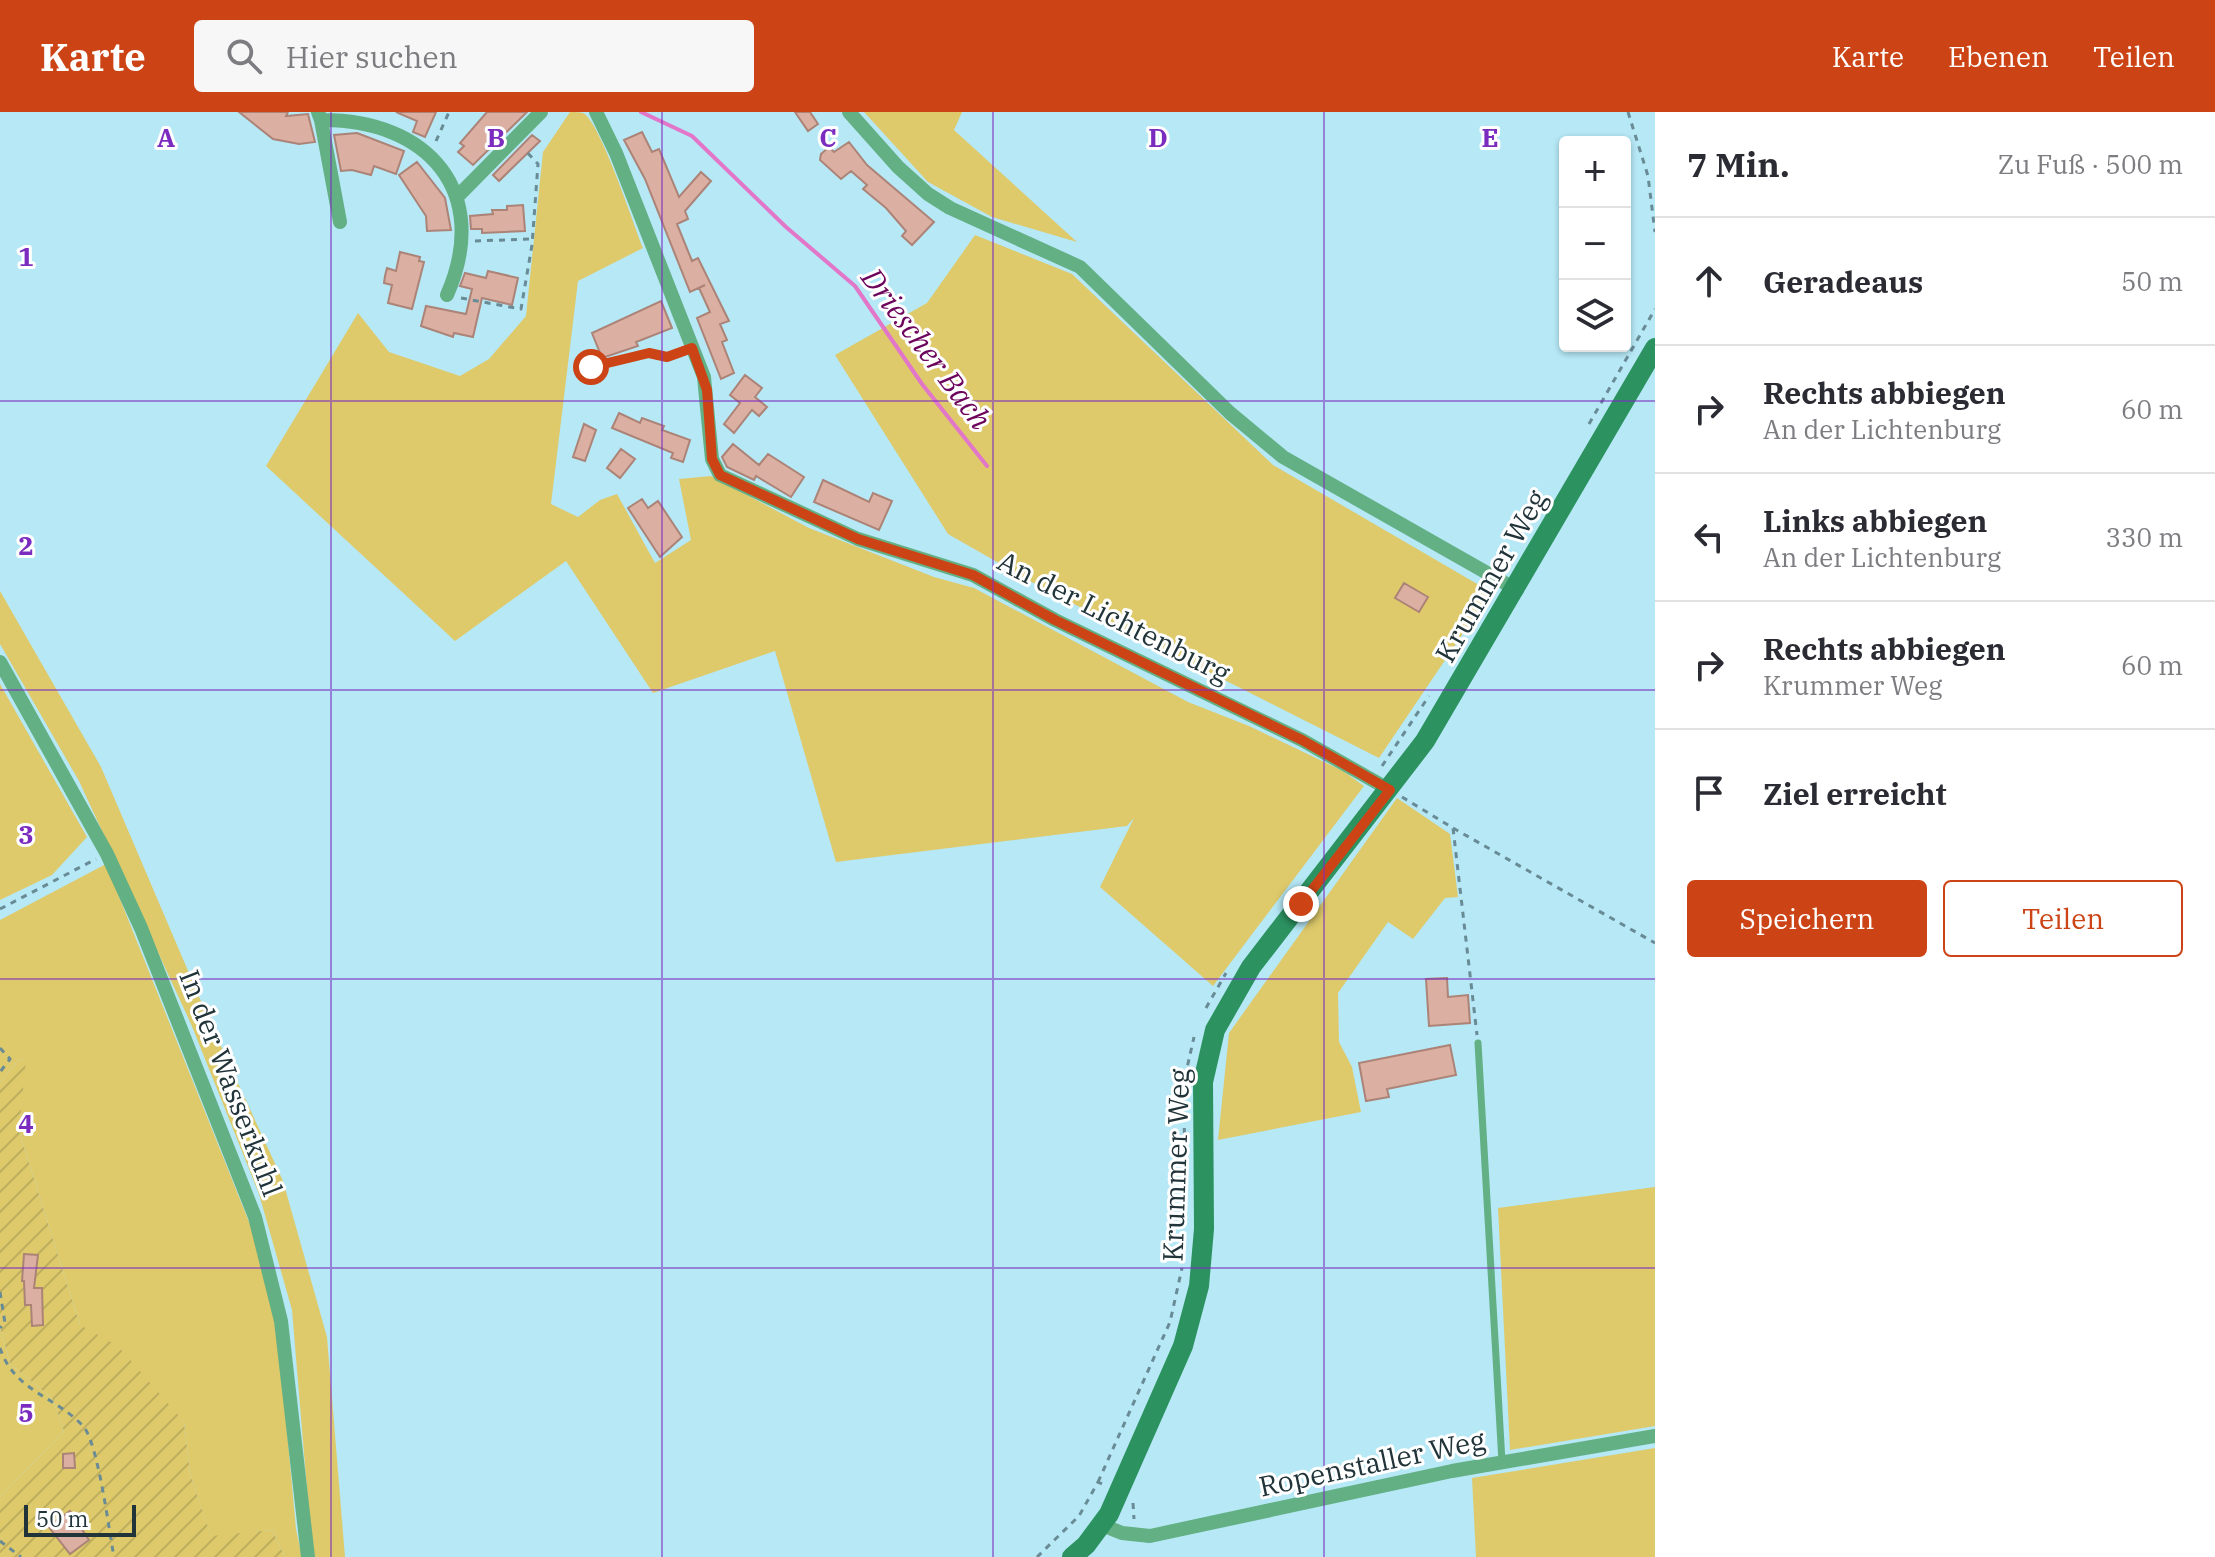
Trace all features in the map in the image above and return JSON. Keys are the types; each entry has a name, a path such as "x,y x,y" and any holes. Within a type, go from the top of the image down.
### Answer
{"main road":[{"name":"Krummer Weg","path":"1072,1557 1102,1525 1183,1346 1199,1286 1204,1229 1203,1082 1215,1030 1251,967 1425,741 1517,590 1655,348"}],"street":[{"path":"459,195 541,112"},
{"name":"An der Lichtenburg","path":"596,112 616,153 707,390 712,459 720,475 858,539 973,575 1055,620 1302,740 1390,790"},
{"path":"849,112 898,167 928,194 950,208 1080,267 1230,413 1283,457 1517,590"},
{"path":"340,222 320,116 365,123 409,140 430,154 459,195 461,241 458,270 447,295"},
{"name":"In der Wasserkuhl","path":"0,662 107,854 170,999 255,1217 281,1321 308,1557"},
{"name":"Ropenstaller Weg","path":"1102,1525 1122,1533 1150,1536 1502,1462 1655,1436"}],"lane":[{"path":"591,367 649,353 667,357 692,348"},
{"path":"1478,1043 1502,1462"}],"path":[{"path":"430,154 449,112"},
{"path":"1628,112 1648,176 1655,232"},
{"path":"447,295 521,309 532,239 538,164 515,141"},
{"path":"461,241 532,239"},
{"path":"1390,790 1655,943"},
{"path":"1453,828 1478,1043"},
{"path":"0,909 107,854"},
{"path":"0,1048 10,1059 0,1072"},
{"path":"0,1292 5,1323 0,1328"},
{"path":"0,1348 7,1367 22,1383 85,1427 97,1461 114,1557"},
{"path":"0,1373 7,1367"},
{"path":"0,1541 21,1557"}],"shaded area":[{"path":"570,112 583,113 598,134 643,248 578,281 551,504 578,517 600,500 617,494 655,563 691,540 679,479 711,476 809,528 934,577 974,588 1188,702 1249,726 1343,771 1364,786 1213,986 1100,887 1134,818 1127,826 836,862 775,651 653,693 566,561 455,641 266,466 358,313 389,352 460,376 489,359 526,316 543,152"},
{"path":"864,112 962,112 954,130 1077,242 992,217 928,182"},
{"path":"975,235 1072,274 1273,465 1491,592 1379,758 1044,589 948,534 835,355 927,303"},
{"path":"0,591 101,767 209,1020 283,1181 327,1337 345,1557 315,1557 312,1549 292,1310 259,1194 191,1024 79,781 0,644"},
{"path":"0,684 87,837 52,875 0,900"},
{"path":"1397,798 1450,834 1458,897 1445,898 1413,939 1388,922 1338,993 1339,1042 1352,1067 1361,1112 1218,1140 1229,1033"},
{"path":"106,864 251,1227 278,1334 296,1529 302,1557 285,1557 272,1530 211,1537 190,1473 184,1422 80,1325 19,1131 25,1060 19,1059 0,1082 0,920"},
{"path":"19,1059 26,1060 19,1131 80,1325 118,1346 184,1422 190,1473 211,1536 272,1530 285,1557 0,1557 0,1497 64,1431 52,1398 10,1364 0,1327 0,1082"},
{"path":"1655,1187 1655,1426 1510,1450 1498,1208"},
{"path":"0,1327 10,1364 52,1398 64,1431 0,1497"},
{"path":"1655,1448 1655,1557 1476,1557 1472,1478"}],"building":[{"path":"239,112 288,112 286,116 308,114 315,142 299,144 273,139"},
{"path":"396,112 436,112 425,137 413,132 417,121"},
{"path":"487,112 527,112 473,165 458,152 464,146 460,143"},
{"path":"795,112 810,112 818,124 808,131"},
{"path":"642,132 652,152 659,149 679,197 701,172 711,181 685,211 688,219 677,224 692,261 698,258 729,321 720,324 727,340 722,342 734,373 721,379 697,318 710,312 699,288 705,285 690,292 645,179 624,140"},
{"path":"357,133 404,151 396,174 374,166 371,175 352,170 341,171 334,135"},
{"path":"532,135 540,141 499,181 493,175"},
{"path":"849,142 867,165 934,222 912,245 902,236 906,231 886,208 863,189 867,185 851,171 841,179 820,160 821,154 829,147 834,152"},
{"path":"417,162 445,198 451,230 427,231 426,216 399,175"},
{"path":"523,205 525,231 482,233 482,229 471,229 470,216 493,214 492,210"},
{"path":"400,252 420,257 419,261 424,262 412,309 388,303 392,285 384,283 385,276 387,268 396,271"},
{"path":"488,271 518,278 512,305 482,298 473,337 454,333 453,337 421,326 426,306 466,314 472,289 460,286 465,273 486,278"},
{"path":"661,301 672,328 636,342 638,346 602,358 592,333"},
{"path":"745,375 762,388 755,397 767,407 759,416 752,410 734,433 724,424 740,403 730,395"},
{"path":"619,413 640,423 642,418 664,426 662,430 690,440 683,462 671,458 673,453 612,428"},
{"path":"584,424 596,430 585,461 573,457"},
{"path":"733,444 759,465 768,454 804,477 791,497 756,476 754,480 727,467 722,457"},
{"path":"621,449 635,459 620,478 607,468"},
{"path":"823,480 869,502 873,493 892,501 879,530 814,502"},
{"path":"642,499 648,508 658,501 682,537 660,557 628,508"},
{"path":"1404,583 1428,597 1419,612 1395,598"},
{"path":"1447,978 1448,997 1468,995 1470,1023 1429,1026 1426,979"},
{"path":"1450,1045 1456,1075 1387,1089 1389,1097 1366,1101 1359,1063"},
{"path":"24,1254 38,1255 34,1288 42,1288 43,1325 32,1326 31,1305 25,1305 22,1281"},
{"path":"74,1453 75,1468 63,1468 63,1454"},
{"path":"70,1511 89,1540 70,1554 48,1526"}],"waterway":[{"name":"Driescher Bach","path":"641,112 692,136 786,227 855,286 922,384 987,466"}],"route":[{"path":"591,367 649,353 667,357 692,348 707,390 712,459 720,475 858,539 973,575 1055,620 1302,740 1390,790 1301,904"}]}
